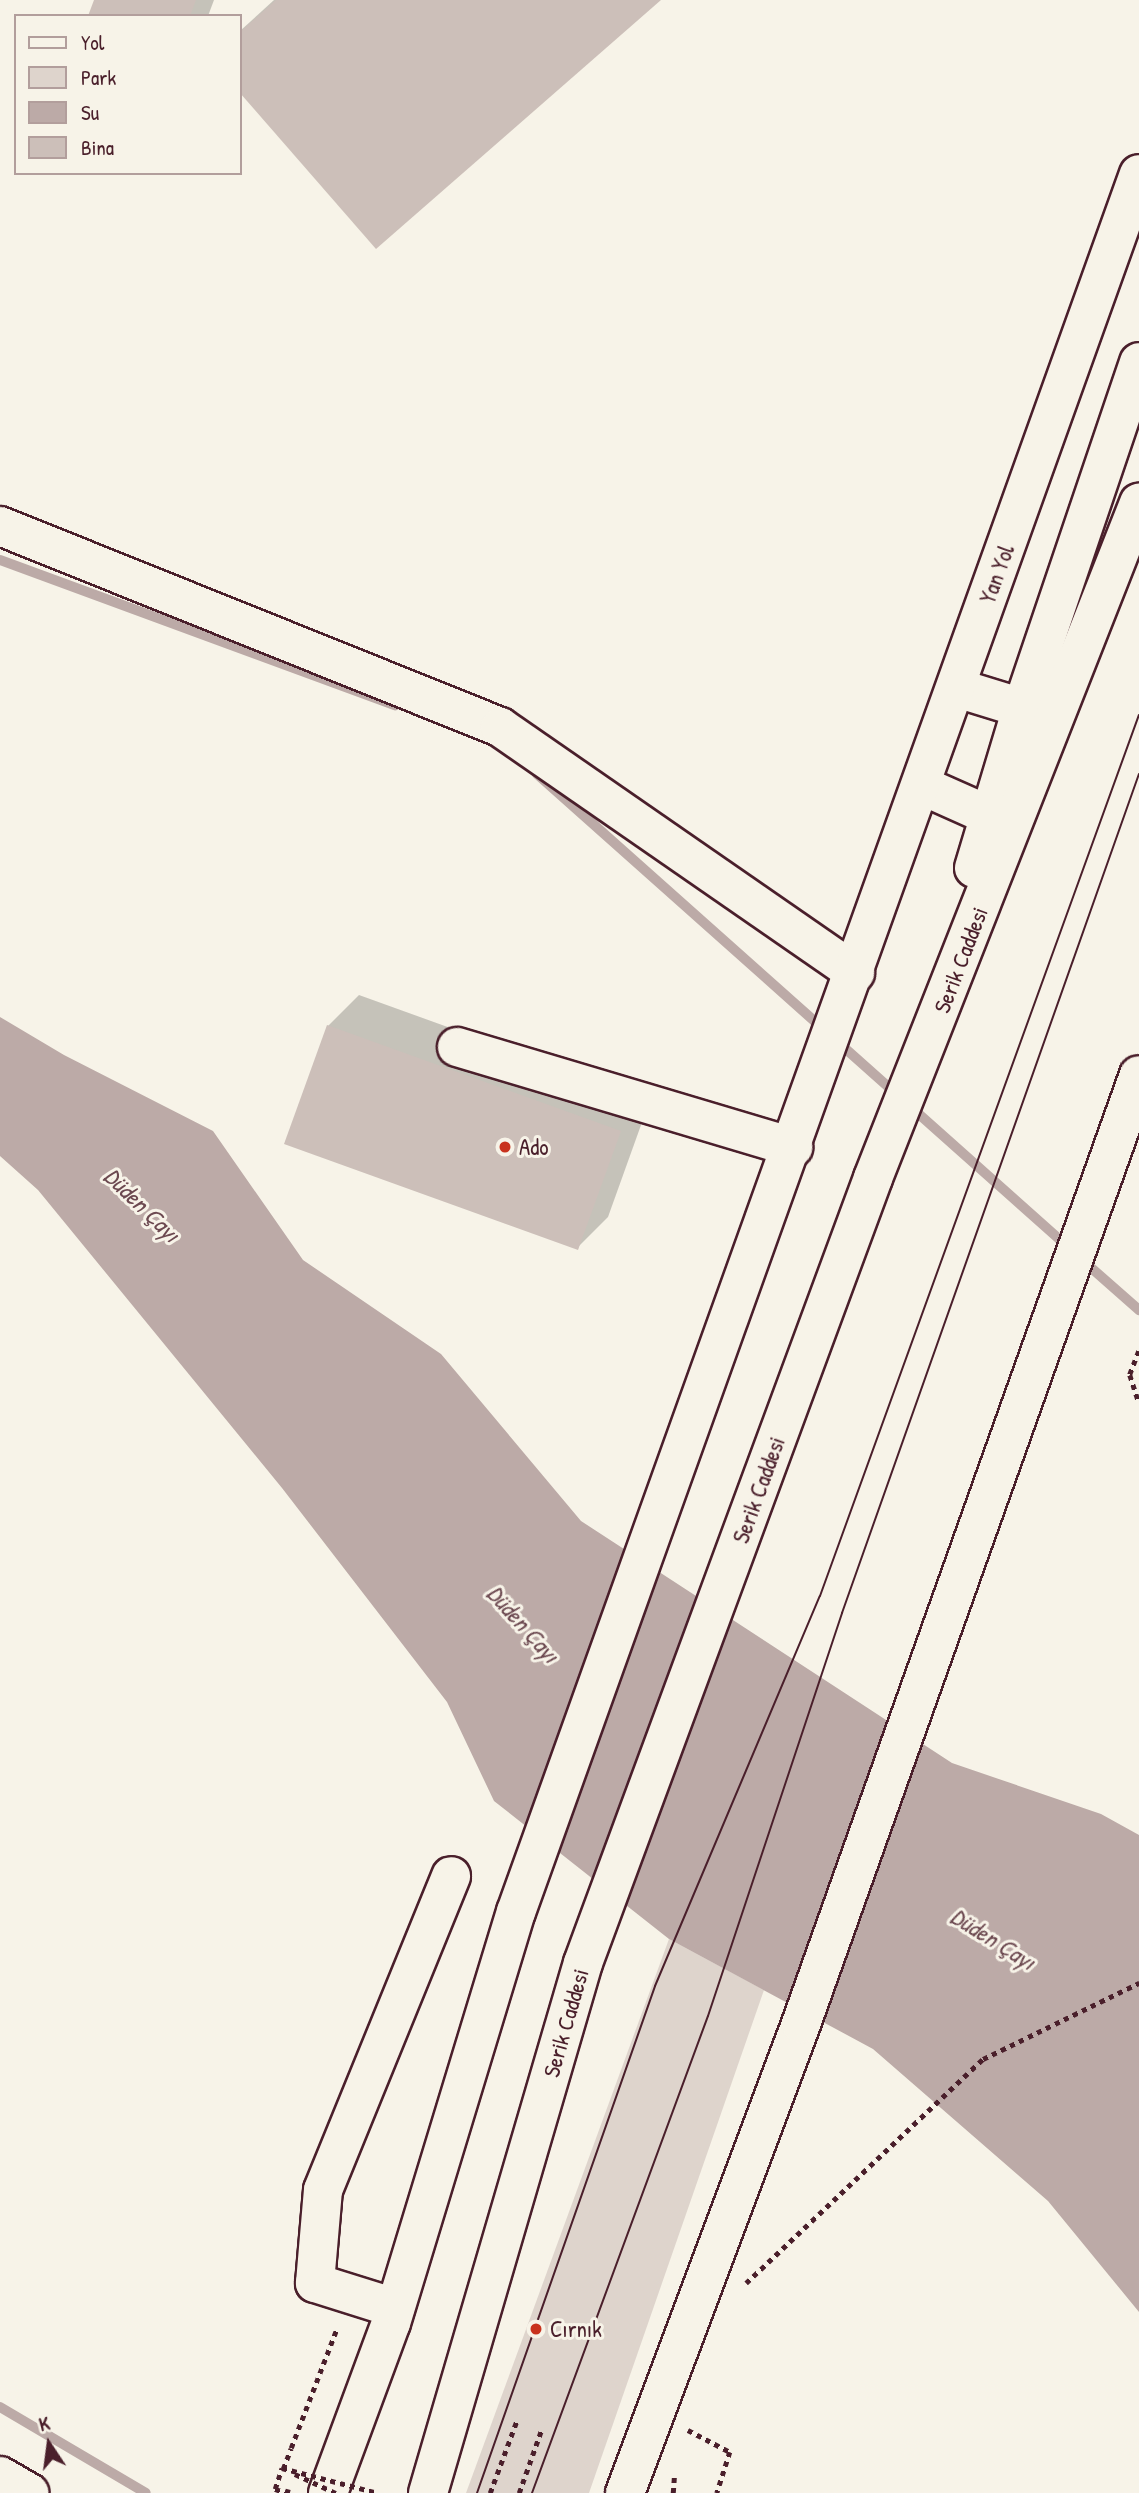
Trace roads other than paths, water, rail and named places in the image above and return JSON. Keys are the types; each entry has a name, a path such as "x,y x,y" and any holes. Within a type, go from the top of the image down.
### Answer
{"main road":[{"name":"Yan Yol","path":"328,2493 396,2308 516,1912 793,1147 1139,174"},
{"path":"929,1042 988,815 1139,362"},
{"name":"Serik Caddesi","path":"428,2493 583,1963 873,1178 929,1042 1139,503"},
{"path":"0,526 500,727 855,973"},
{"path":"957,688 1022,708"},
{"path":"922,786 988,815"},
{"path":"457,1047 793,1147"},
{"path":"625,2493 801,2024 1139,1075"},
{"path":"396,2308 316,2283 323,2190 451,1876"},
{"path":"0,2476 29,2493"}],"water":[{"name":"Düden Çayı","path":"0,1017 64,1055 213,1131 303,1260 441,1354 581,1521 952,1763 1101,1814 1139,1835 1139,2312 1048,2201 873,2049 669,1939 494,1801 447,1702 282,1488 38,1190 0,1156"}],"waterway":[{"path":"0,560 395,705"},
{"path":"537,774 1068,1247"},
{"path":"1080,1258 1139,1310"},
{"path":"0,2407 146,2493"}],"tram line":[{"path":"477,2493 655,1986 820,1596 1139,715"},
{"path":"532,2493 708,2016 842,1613 1139,774"}],"place":[{"name":"Ado","path":"505,1147"},
{"name":"Cırnık","path":"536,2329"}]}
